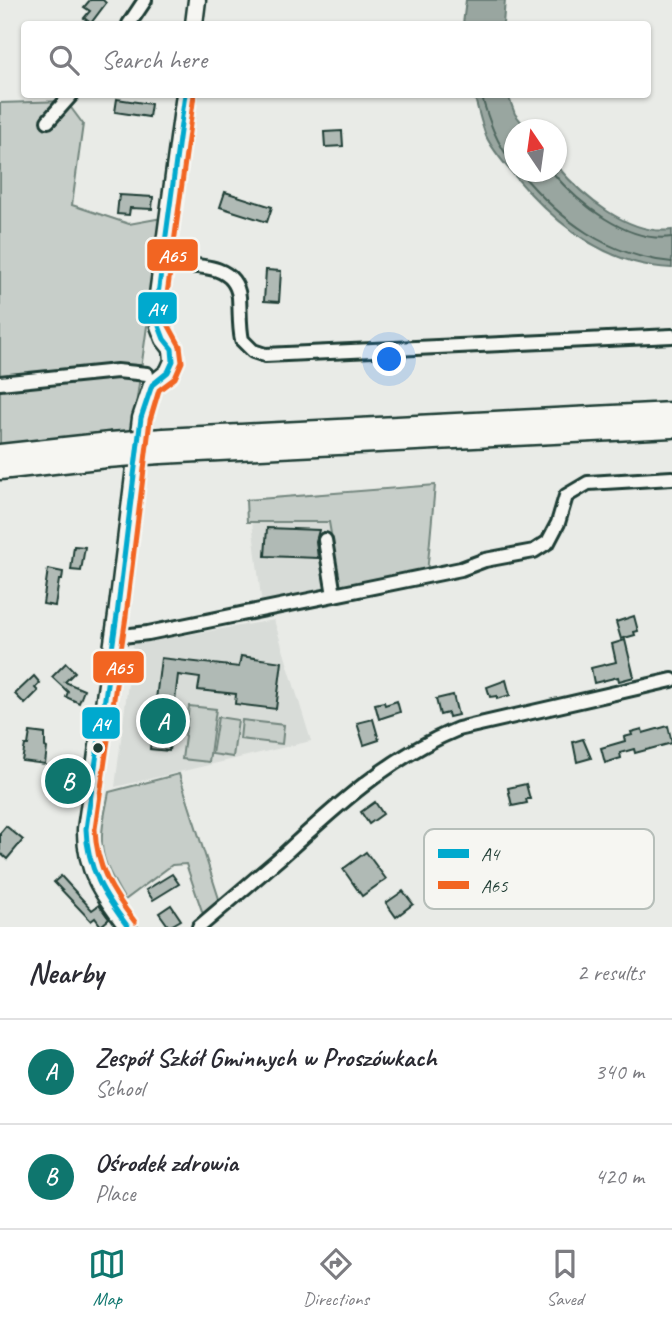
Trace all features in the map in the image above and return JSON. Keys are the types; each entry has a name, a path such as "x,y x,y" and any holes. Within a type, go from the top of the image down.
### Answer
{"highway":[{"path":"0,454 108,450 672,412"},
{"path":"162,446 672,428"},
{"path":"0,470 108,450"}],"main road":[{"path":"194,21 197,0"},
{"path":"128,927 104,894 91,870 86,842 94,763 114,637 141,418 152,386 169,372 173,361 172,349 159,327 157,302 184,98"}],"street":[{"path":"131,21 145,0"},
{"path":"48,121 68,98"},
{"path":"163,264 209,268 222,271 234,279 239,296 242,340 253,351 265,355 672,335"},
{"path":"0,383 117,371 147,374"},
{"path":"114,637 148,633 338,595 461,569 485,559 534,551 548,542 558,523 566,496 588,483 672,478"},
{"path":"325,540 338,595"},
{"path":"200,927 335,808 397,760 435,739 458,729 672,680"}],"shaded area":[{"path":"66,101 83,124 72,205 129,224 162,218 132,434 0,445 0,103"},
{"path":"435,485 427,574 341,592 329,522 247,522 246,500"},
{"path":"252,522 329,522 341,592 262,606"},
{"path":"274,620 311,741 115,787 133,644"},
{"path":"189,706 216,709 209,762 182,759"},
{"path":"218,717 238,720 233,757 212,754"},
{"path":"242,720 284,725 282,744 240,739"},
{"path":"179,774 220,902 204,917 186,864 172,865 125,900 109,871 102,849 109,792"}],"water":[{"path":"466,0 505,0 503,21 463,21"},
{"path":"475,98 509,98 519,119 504,119 504,163 486,136"},
{"path":"567,178 593,201 623,220 639,227 672,230 672,268 648,265 604,250 564,225 520,182 567,182"}],"building":[{"path":"90,0 103,0 106,3 92,21 84,18 90,11 84,7"},
{"path":"117,99 151,104 149,117 115,112"},
{"path":"342,131 343,146 325,147 324,132"},
{"path":"225,192 272,207 267,222 220,207"},
{"path":"119,195 153,197 152,209 130,208 129,215 117,214"},
{"path":"266,270 281,271 279,302 264,301"},
{"path":"267,528 319,530 316,541 318,558 265,556"},
{"path":"74,546 85,547 81,571 71,570"},
{"path":"48,569 63,572 55,606 43,604"},
{"path":"634,616 638,631 634,632 635,635 621,639 616,622"},
{"path":"625,640 634,677 619,681 618,677 594,683 591,668 616,662 612,644"},
{"path":"241,656 282,662 276,709 235,704 236,694 198,690 200,678 178,675 169,751 150,749 161,658 239,667"},
{"path":"66,663 75,672 65,682 84,690 79,703 66,697 68,692 52,677"},
{"path":"34,676 40,683 35,688 38,691 25,704 15,694"},
{"path":"506,680 510,695 497,699 497,696 490,697 487,687"},
{"path":"453,695 458,715 440,715 436,699"},
{"path":"397,701 400,712 379,719 375,704 384,702 385,705"},
{"path":"373,719 379,740 364,745 357,723"},
{"path":"668,726 672,743 635,753 634,749 620,753 621,758 605,763 601,748 625,741 624,737 632,735 631,732 642,729 643,733"},
{"path":"30,732 45,734 45,764 22,761"},
{"path":"583,739 591,758 577,762 573,742"},
{"path":"64,766 81,769 78,791 56,788 57,775 62,776"},
{"path":"526,784 530,799 526,799 527,803 512,806 508,788"},
{"path":"375,802 383,814 369,824 361,812"},
{"path":"6,826 23,840 7,859 0,853 0,833"},
{"path":"366,852 386,879 362,896 343,869"},
{"path":"172,874 179,884 153,900 146,890"},
{"path":"61,876 92,910 99,905 109,919 101,926 95,918 91,921 54,882"},
{"path":"403,891 413,904 396,917 386,903"},
{"path":"171,905 181,920 169,927 159,913"}],"transit line":[{"name":"A4","path":"128,927 99,881 90,857 86,829 117,615 141,418 152,385 168,372 173,361 172,349 159,326 157,302 184,98"},
{"name":"A65","path":"135,922 107,879 96,843 95,829 126,616 150,420 159,390 175,378 182,362 180,346 168,324 166,302 194,98"}],"place":[{"name":"Zespół Szkół Gminnych w Proszówkach","path":"163,721"},
{"name":"Ośrodek zdrowia","path":"68,781"}]}
